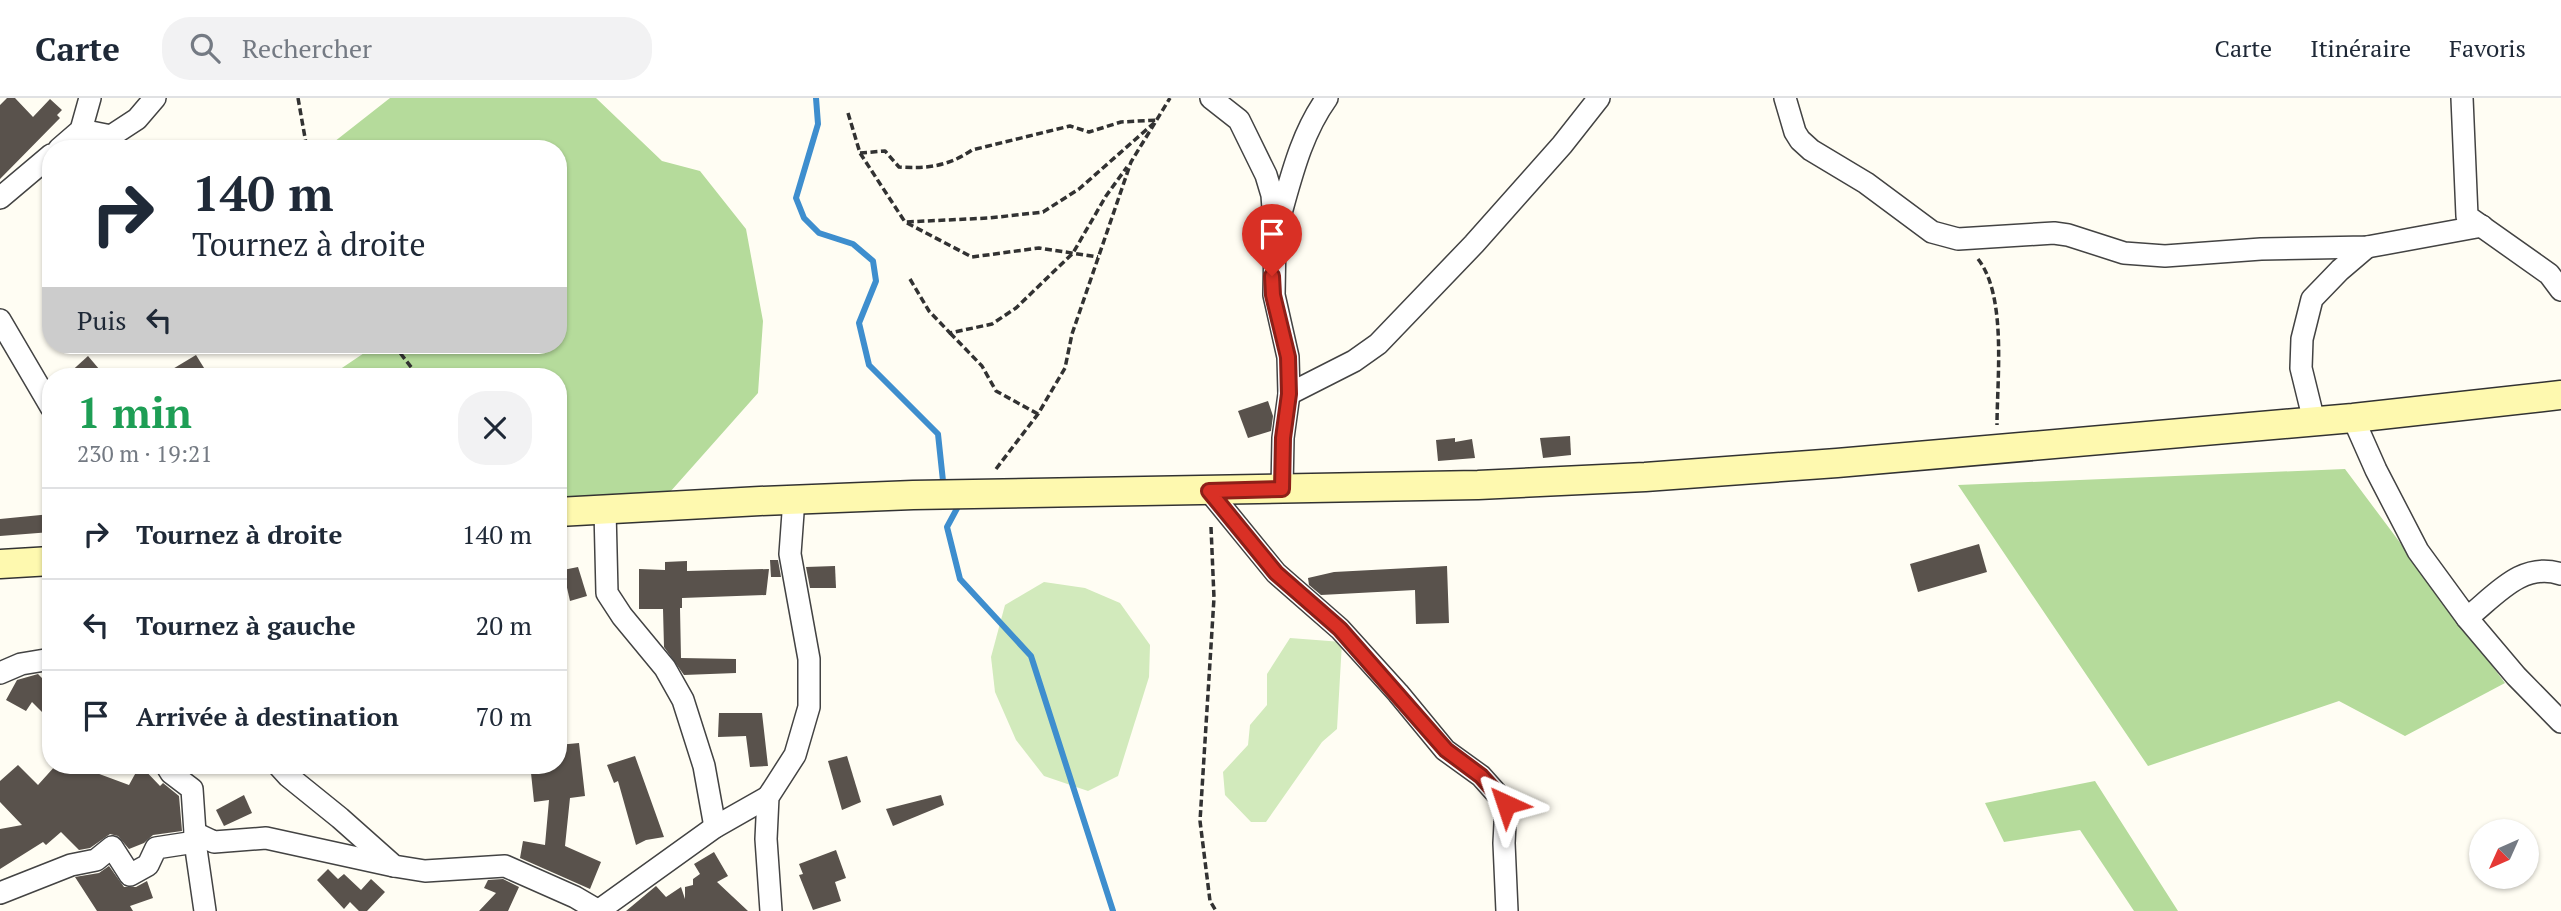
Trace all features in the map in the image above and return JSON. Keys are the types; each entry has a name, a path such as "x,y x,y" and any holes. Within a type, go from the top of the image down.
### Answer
{"street":[{"path":"70,140 82,130 90,98"},
{"path":"82,130 111,136 137,119 155,98"},
{"path":"1211,98 1239,120 1266,175 1272,195 1275,236 1273,295 1288,357 1289,394 1283,438 1282,489"},
{"path":"1275,236 1313,118 1327,98"},
{"path":"1289,394 1354,361 1378,344 1474,244 1562,145 1597,98"},
{"path":"1785,98 1795,132 1811,150 1866,183 1932,232 1958,239 2054,233 2124,253 2165,256 2261,249 2367,247 2482,226"},
{"path":"2462,98 2466,211 2471,220 2549,274 2561,290"},
{"path":"0,198 42,163"},
{"path":"2314,421 2301,368 2302,340 2312,299 2367,247"},
{"path":"0,320 42,392"},
{"path":"567,512 913,495 1478,485 1645,477 2353,418 2561,396"},
{"path":"2353,418 2376,470 2418,551 2467,618 2516,676 2561,722"},
{"path":"1209,491 1276,573 1340,629 1446,750 1481,776 1506,804 1504,843 1507,911"},
{"path":"0,893 71,865 96,860 112,848 130,875 148,865 156,848 177,847 195,837 214,842 266,838 425,871 505,866 549,884 599,911 715,827 768,797 795,755 809,707 809,659 790,554 794,499"},
{"path":"605,510 607,593 622,616 665,668 684,700 704,766 715,827"},
{"path":"0,564 42,562"},
{"path":"2467,618 2520,576 2541,569 2561,573"},
{"path":"0,673 22,664 42,661"},
{"path":"172,774 192,789 195,837 205,911"},
{"path":"288,774 394,866"},
{"path":"768,797 766,839 771,911"}],"path":[{"path":"298,98 305,140"},
{"path":"950,333 992,324 1016,308 1073,253 1106,196 1131,162 1170,98"},
{"path":"848,113 860,153 905,222 972,257 1040,248 1098,257"},
{"path":"860,153 885,152 899,167 927,169 959,159 972,150 1070,126 1088,132 1121,122 1158,120"},
{"path":"905,222 1043,212 1079,189 1158,120"},
{"path":"965,494 990,476 1038,414 1065,368 1072,334 1131,162"},
{"path":"1958,239 1988,273 1993,290 1997,316 1997,448"},
{"path":"910,279 929,311 982,366 996,391 1038,414"},
{"path":"401,354 412,368"},
{"path":"1209,491 1214,598 1200,821 1210,901 1216,911"}],"green space":[{"path":"390,98 596,98 662,161 700,171 746,229 763,321 758,393 654,510 567,513 567,368 342,368 363,354 567,354 567,140 336,140"},
{"path":"2345,469 2505,683 2405,736 2339,701 2148,766 1958,485"},
{"path":"1044,582 1085,588 1120,603 1150,645 1149,677 1118,776 1088,791 1044,776 1016,740 995,692 991,657 1005,605"},
{"path":"1290,638 1342,642 1337,729 1322,742 1266,822 1251,822 1225,795 1223,772 1248,745 1250,725 1267,705 1267,674"},
{"path":"2095,781 2178,911 2134,911 2080,830 2004,842 1985,803"}],"building":[{"path":"7,98 15,98 33,117 50,99 62,110 57,115 60,118 0,179 0,105"},
{"path":"196,355 204,368 174,368"},
{"path":"88,356 98,368 75,368"},
{"path":"1268,401 1273,416 1271,431 1248,438 1238,411"},
{"path":"1570,436 1571,455 1543,458 1540,438"},
{"path":"1455,438 1455,442 1472,439 1475,458 1438,461 1436,440"},
{"path":"42,515 42,533 0,536 0,519"},
{"path":"1979,544 1987,572 1918,592 1910,564"},
{"path":"770,560 778,560 781,577 771,577"},
{"path":"687,561 687,571 769,569 766,595 682,598 681,658 736,659 736,673 684,675 664,647 663,609 639,609 639,569 665,570 665,562"},
{"path":"835,566 836,588 810,588 806,567"},
{"path":"1447,566 1449,623 1416,624 1415,590 1321,595 1309,585 1308,578 1334,572"},
{"path":"578,567 587,596 570,601 567,569"},
{"path":"38,674 42,678 42,712 32,702 26,711 6,700 17,680"},
{"path":"719,713 762,713 768,766 750,767 746,736 718,737"},
{"path":"579,743 585,796 570,798 565,846 601,862 590,889 520,858 523,841 545,845 549,800 534,802 531,774 567,774 567,744"},
{"path":"635,756 664,837 636,845 618,781 614,783 607,765"},
{"path":"847,756 861,802 842,810 828,761"},
{"path":"18,765 38,785 48,774 99,774 129,785 135,774 149,774 160,786 163,783 179,796 182,831 153,835 144,843 129,849 118,836 110,834 90,848 79,850 61,832 46,845 43,842 0,869 0,829 22,825 0,802 0,781"},
{"path":"244,795 252,813 224,826 216,810"},
{"path":"941,795 944,805 893,826 886,809"},
{"path":"836,850 846,878 835,882 841,901 813,910 799,875 803,874 799,864"},
{"path":"714,852 728,876 717,882 748,911 626,911 656,886 666,897 681,887 685,899 685,887 693,885 693,879 700,874 694,864"},
{"path":"109,866 124,887 136,887 147,881 153,898 130,906 133,911 97,911 75,877 99,873"},
{"path":"328,869 338,879 344,874 361,890 371,879 385,892 367,911 359,911 350,902 344,909 317,880"},
{"path":"503,879 519,887 508,911 479,911 496,893 484,888 488,880"}],"waterway":[{"path":"816,98 818,124 796,198 804,218 819,233 853,244 873,261 876,281 859,323 869,365 938,434 943,481 948,484"},
{"path":"961,501 947,527 960,579 1031,656 1113,911"}],"route":[{"path":"1272,276 1273,295 1288,357 1289,394 1283,438 1282,489 1209,491 1276,573 1340,629 1446,750 1481,776 1506,804"}]}
